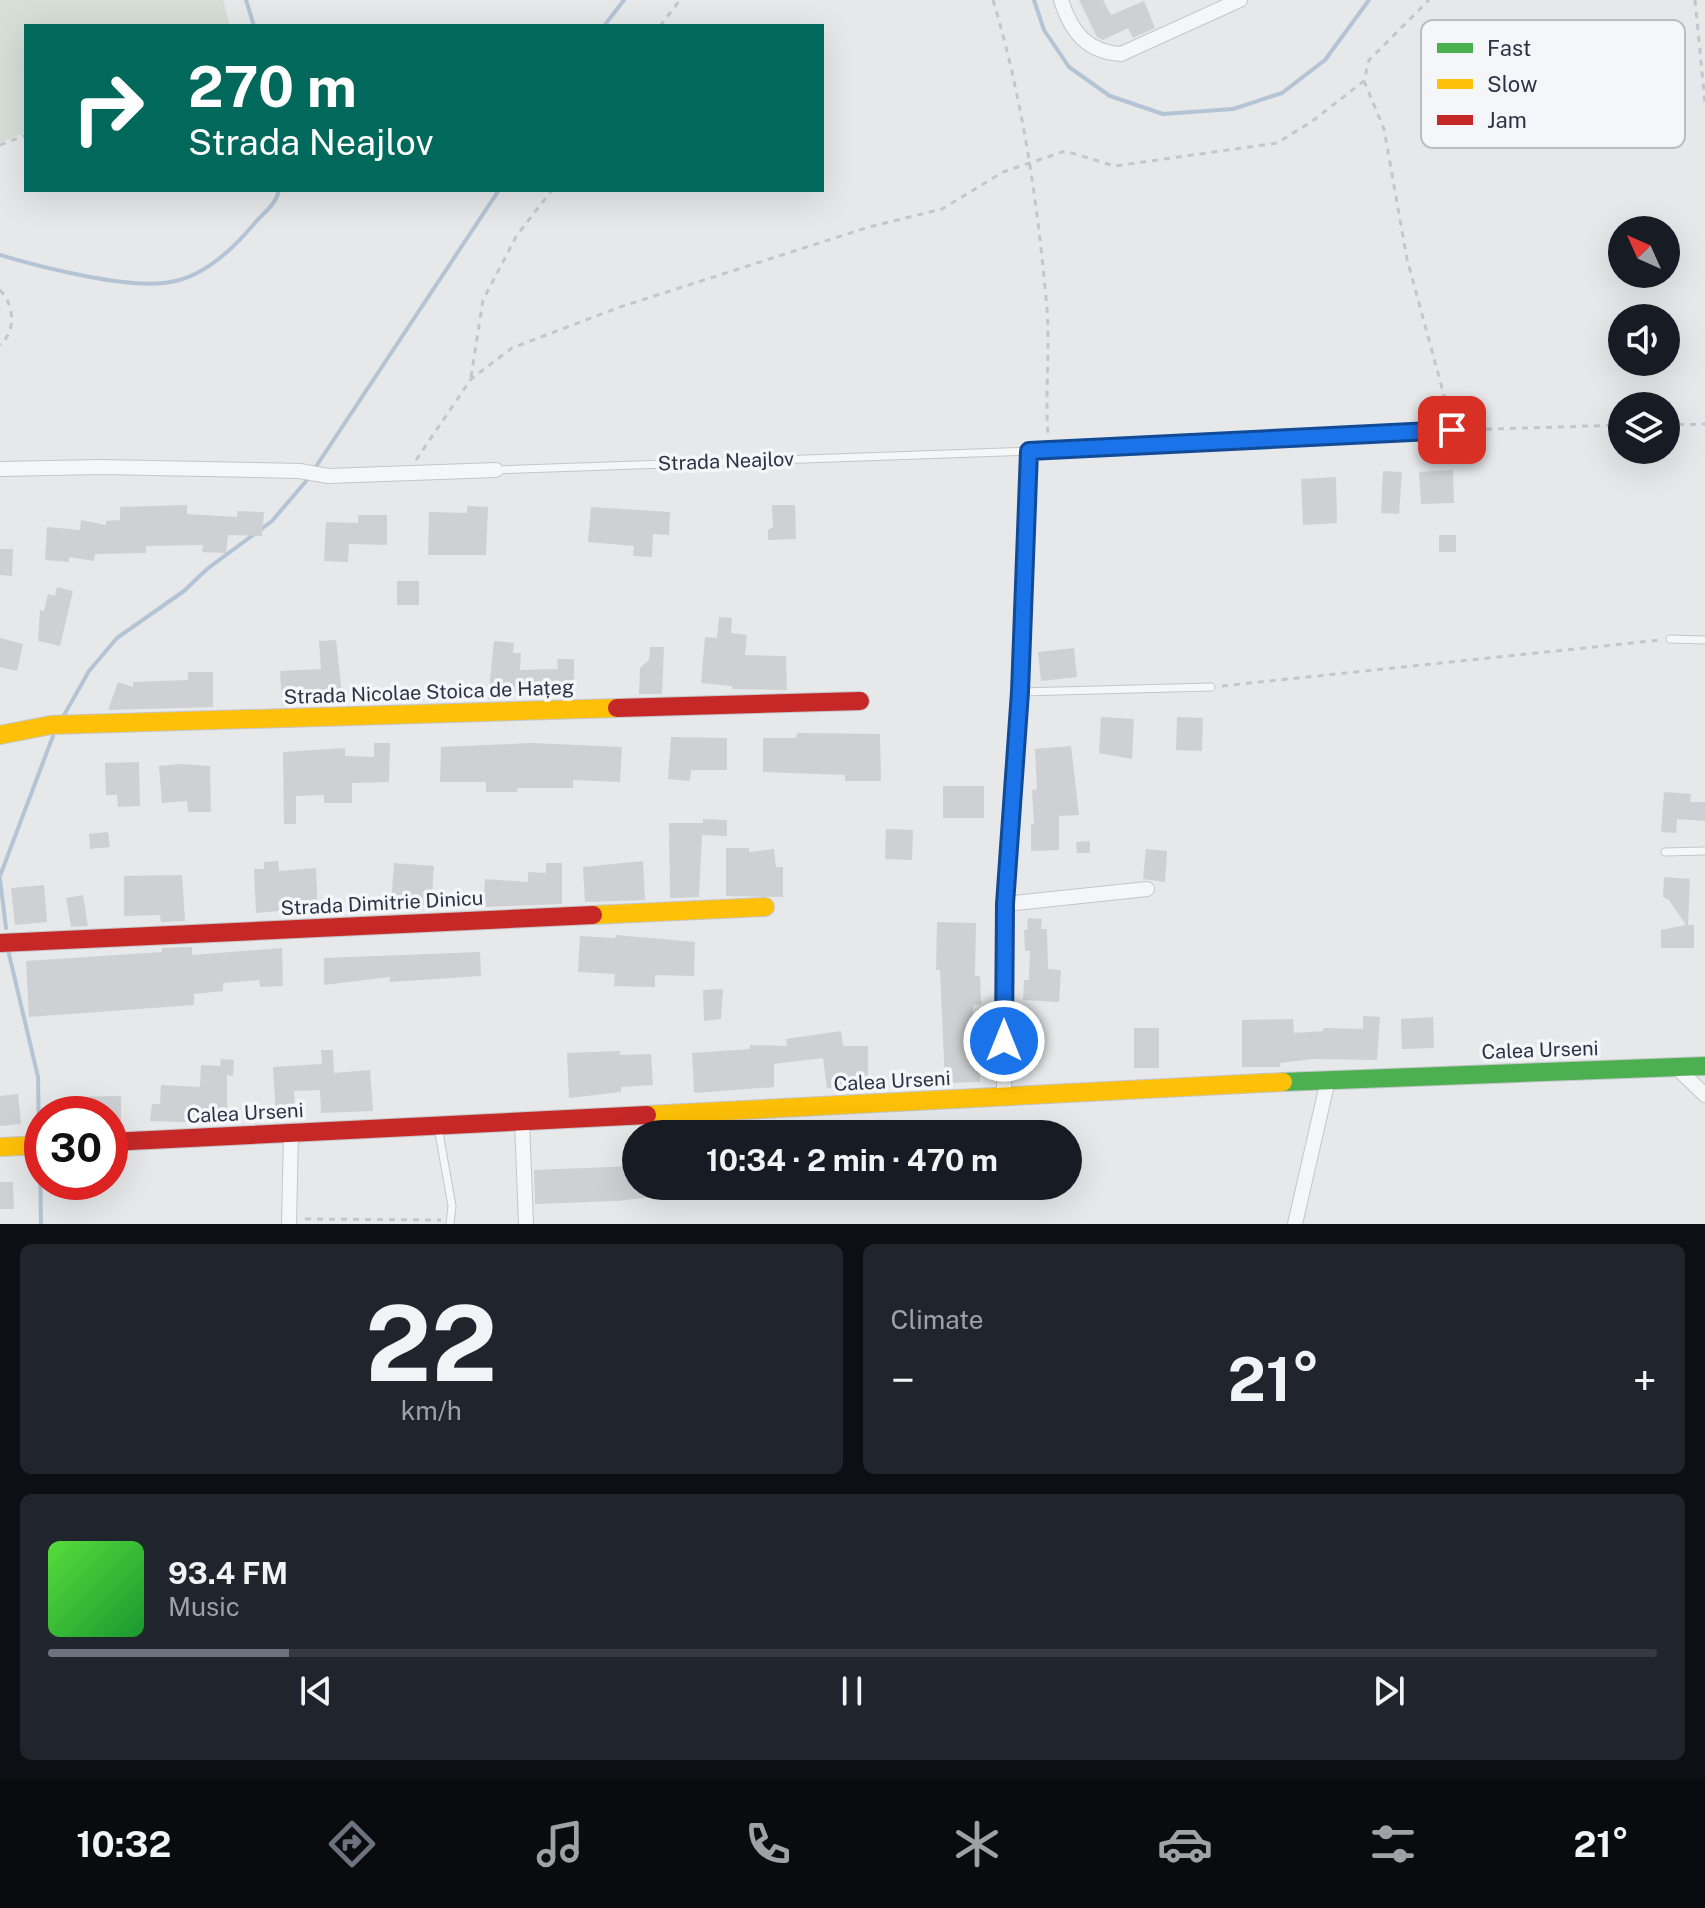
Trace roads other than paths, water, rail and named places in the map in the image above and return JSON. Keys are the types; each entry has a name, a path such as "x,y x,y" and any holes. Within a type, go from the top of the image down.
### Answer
{"street":[{"path":"1061,0 1071,26 1086,44 1102,53 1121,54 1233,1"},
{"path":"1004,1096 1005,904 1020,692 1029,451"},
{"name":"Strada Neajlov","path":"0,469 285,470 328,476 496,470"},
{"name":"Strada Nicolae Stoica de Hațeg","path":"0,735 51,725 860,701"},
{"path":"1005,904 1147,889"},
{"name":"Strada Dimitrie Dinicu","path":"0,943 765,907"},
{"name":"Calea Urseni","path":"128,1141 1328,1080 1705,1066"},
{"path":"1677,1068 1705,1095"},
{"path":"1295,1224 1328,1080"},
{"path":"522,1121 526,1224"},
{"path":"289,1221 291,1133"},
{"path":"0,1147 24,1146"}],"lane":[{"name":"Strada Neajlov","path":"496,470 1029,451 1452,430"},
{"path":"1670,639 1705,640"},
{"path":"1020,692 1211,687"},
{"path":"1665,852 1705,851"},
{"path":"438,1126 452,1206 450,1222"}],"waterway":[{"path":"246,0 253,24"},
{"path":"606,24 624,0"},
{"path":"1034,0 1044,30 1069,67 1110,96 1163,114 1233,109 1282,93 1325,60 1369,0"},
{"path":"0,255 109,280 153,284 170,282 195,274 227,252 269,208 278,192"},
{"path":"315,468 498,192"},
{"path":"63,717 89,671 117,638 184,591 207,569 272,521 307,480"},
{"path":"0,876 53,736"},
{"path":"0,879 6,928"},
{"path":"8,950 38,1077 38,1096"},
{"path":"41,1200 41,1224"}]}
